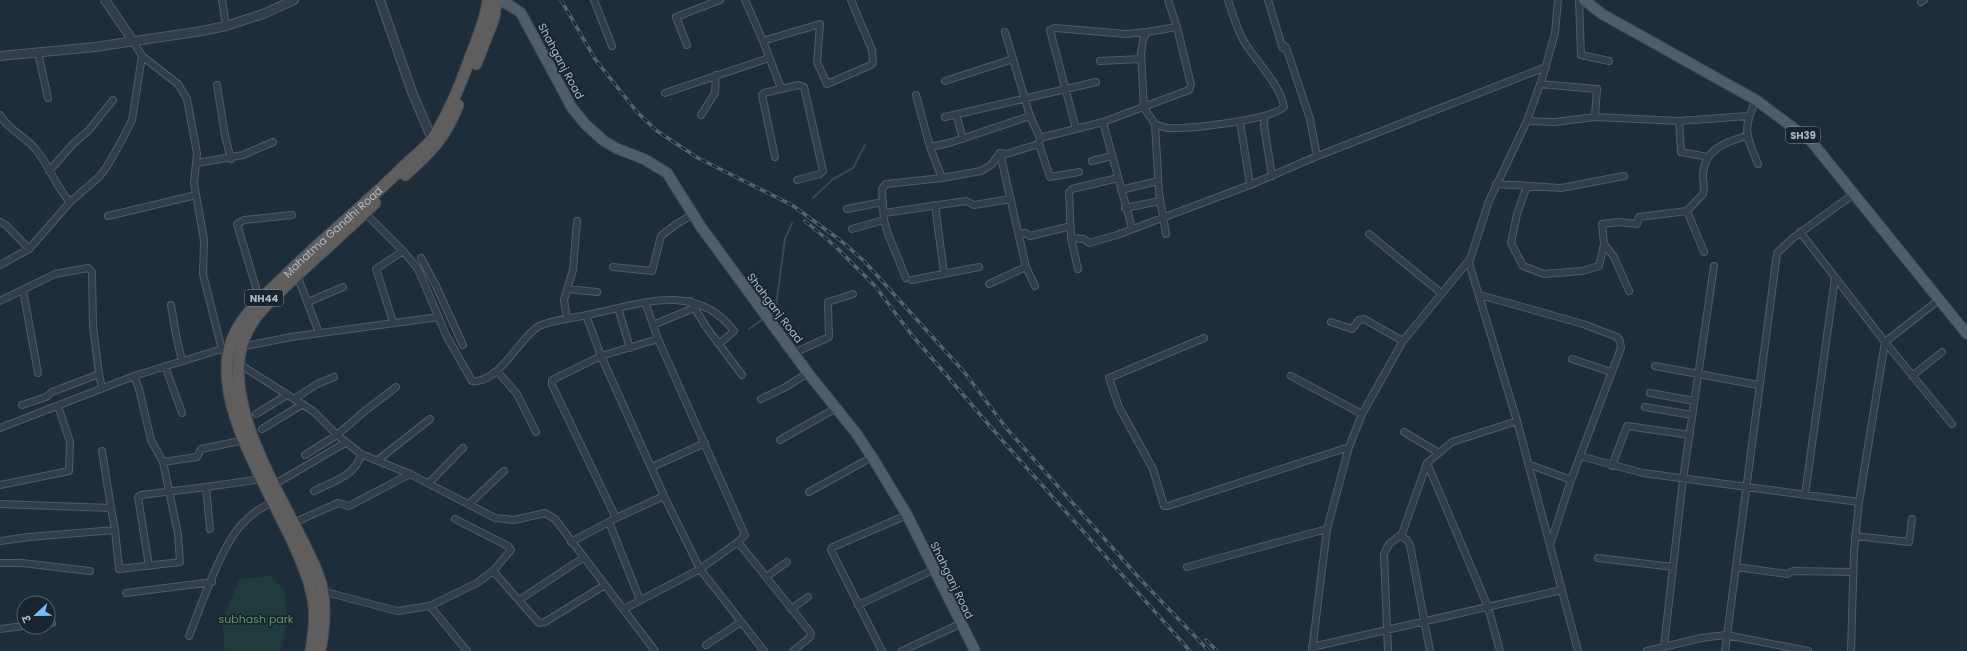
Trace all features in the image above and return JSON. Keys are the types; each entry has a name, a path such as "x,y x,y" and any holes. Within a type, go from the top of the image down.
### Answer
{"highway":[{"name":"Mahatma Gandhi Road","path":"312,651 316,616 311,590 302,560 272,502 245,440 229,394 228,361 231,348 244,319 260,301 321,242 379,191 432,140 450,109 467,68 487,14 488,0"},
{"name":"Mahatma Gandhi Road","path":"231,348 272,298 427,155 444,134 452,120 494,18 497,0"},
{"name":"Mahatma Gandhi Road","path":"231,348 239,364 242,403 254,440 313,564 322,591 324,612 320,651"}],"main road":[{"path":"497,0 509,5 521,13"},
{"name":"Shahganj Road","path":"514,0 572,108 586,125 604,142 644,160 667,173 693,214 762,312 872,456 907,515 933,570 975,651"},
{"name":"SH39","path":"1584,0 1602,14 1756,100 1811,141 1855,193 1967,334"},
{"path":"494,18 500,11 507,9 521,13"}],"street":[{"path":"105,0 143,58 174,80 184,93 194,129 197,164 194,173 196,195 204,240 203,274 231,348"},
{"path":"222,0 226,26"},
{"path":"0,56 38,53 133,41 226,26 263,14 294,0"},
{"path":"380,0 412,92 432,140"},
{"path":"594,0 612,46"},
{"path":"687,45 676,17 720,0"},
{"path":"744,0 763,41 781,88"},
{"path":"763,41 820,24 817,62 827,84 868,66 873,62 872,50 851,0"},
{"path":"978,267 909,279 888,234 884,216 882,189 886,184 942,178 985,169 1000,154 1006,154 1039,141 1103,122 1144,108 1191,89 1168,0"},
{"path":"1155,124 1168,128 1184,128 1240,121 1265,116 1282,108 1284,105 1263,67 1244,42 1228,0"},
{"path":"1268,0 1282,46 1284,46 1283,48 1286,47 1310,119 1317,156"},
{"path":"1558,0 1555,33 1546,67 1527,121 1496,184 1470,259 1403,341 1362,414 1349,447 1327,529 1312,649 1425,621 1562,590"},
{"path":"1579,0 1581,55 1609,61"},
{"path":"1076,129 1050,33 1051,30 1085,30 1126,34 1176,27"},
{"path":"1005,32 1050,177 1079,172"},
{"path":"1147,32 1143,40 1141,59 1144,108 1155,124 1158,181 1162,218 1166,234"},
{"path":"38,53 48,98"},
{"path":"0,265 30,249 70,202 99,177 132,120 143,58"},
{"path":"665,93 769,58"},
{"path":"945,80 1013,59"},
{"path":"1100,61 1141,59"},
{"path":"1071,238 1084,240 1089,243 1108,238 1250,185 1317,156 1546,67"},
{"path":"701,115 715,92 716,75"},
{"path":"945,117 1096,82"},
{"path":"1540,84 1597,89 1595,117"},
{"path":"217,85 225,136 231,158"},
{"path":"775,157 762,95 781,88 798,85 804,87 822,169 820,174 797,180"},
{"path":"916,95 930,147 942,178"},
{"path":"49,171 73,144 89,130 113,100"},
{"path":"1756,100 1748,116 1746,136 1758,164"},
{"path":"956,114 963,138"},
{"path":"0,115 11,129 34,147 61,193 70,202"},
{"path":"930,147 1030,116"},
{"path":"1265,116 1264,126 1272,176"},
{"path":"1527,121 1555,122 1595,117 1679,121 1748,116"},
{"path":"1240,121 1250,185"},
{"path":"1679,121 1682,152 1708,157"},
{"path":"1103,122 1125,208 1132,228"},
{"path":"1527,186 1517,214 1511,243 1523,266 1544,274 1576,272 1596,268 1600,264 1604,244 1602,224 1619,222 1637,224 1639,217 1687,211 1703,194 1703,175 1708,157 1720,145 1746,136"},
{"path":"197,164 243,155 273,142"},
{"path":"1000,154 1026,267 1034,286"},
{"path":"1092,161 1112,156"},
{"path":"1496,184 1561,188 1624,176"},
{"path":"1078,269 1071,238 1070,190 1118,178"},
{"path":"1121,190 1158,181"},
{"path":"1725,651 1758,385 1777,253 1800,232 1855,193"},
{"path":"108,216 196,195"},
{"path":"852,228 884,216 935,205 966,201 974,205 1010,199"},
{"path":"1125,208 1160,201"},
{"path":"846,209 883,202"},
{"path":"935,205 944,273"},
{"path":"1687,211 1704,252"},
{"path":"365,213 403,251 418,269 436,297 463,345"},
{"path":"613,267 652,271 661,236 693,214"},
{"path":"260,301 237,224 244,220 292,215"},
{"path":"567,319 564,303 573,270 577,221"},
{"path":"0,222 6,225 30,249"},
{"path":"1018,234 1025,233 1030,236 1071,226"},
{"path":"1800,232 1884,342 1952,424"},
{"path":"1369,234 1441,293"},
{"path":"1604,244 1614,257 1629,291"},
{"path":"393,322 376,269 403,251"},
{"path":"421,258 436,297 439,317 471,381 479,381 497,371 534,329 542,324 645,302 676,299 690,301 717,313 734,330 733,333 719,344"},
{"path":"1470,259 1517,421 1578,651"},
{"path":"1664,646 1683,479 1697,374 1714,266"},
{"path":"989,284 1026,267"},
{"path":"0,301 60,272 87,268 91,270 93,326 102,388"},
{"path":"298,275 319,333"},
{"path":"1806,495 1835,278"},
{"path":"308,302 343,287"},
{"path":"567,289 598,292"},
{"path":"23,290 38,373"},
{"path":"794,353 829,336 828,302 853,294"},
{"path":"1480,295 1583,324 1617,337 1621,343 1621,348 1571,480 1550,543"},
{"path":"1851,651 1855,536 1884,342 1940,299"},
{"path":"690,301 742,375"},
{"path":"624,609 700,569 738,542 744,537 745,534 658,339 645,302"},
{"path":"171,305 182,361"},
{"path":"618,308 630,348"},
{"path":"653,325 694,308"},
{"path":"586,315 601,356 664,496 700,569 764,651"},
{"path":"0,428 134,376 231,348 319,333 439,317"},
{"path":"1331,322 1352,329 1359,320 1364,319 1403,341"},
{"path":"1204,338 1109,378 1119,407 1153,469 1164,506 1168,506 1349,447"},
{"path":"616,518 552,383 554,378 601,356 658,339"},
{"path":"1912,376 1942,352"},
{"path":"1572,359 1611,372"},
{"path":"239,364 303,404 318,416 345,443 361,454 429,483 495,518 502,520 514,520 545,512 548,514 555,519 583,558 655,651"},
{"path":"165,366 182,413"},
{"path":"1655,366 1758,385"},
{"path":"497,371 517,394 536,432"},
{"path":"761,399 784,388 808,373"},
{"path":"22,405 46,397 52,392 99,374"},
{"path":"102,451 115,530 118,568 178,563 180,561 178,534 168,492 163,462 151,440 140,389 134,376"},
{"path":"1291,376 1362,414"},
{"path":"294,399 317,384 334,377"},
{"path":"305,455 337,435 396,387"},
{"path":"1650,393 1694,401"},
{"path":"256,414 287,394"},
{"path":"262,429 303,404"},
{"path":"0,485 69,471 70,442 58,406"},
{"path":"1646,407 1692,415"},
{"path":"780,440 836,408"},
{"path":"378,460 430,419"},
{"path":"1388,651 1384,554 1389,544 1401,536 1427,463 1452,442 1517,421"},
{"path":"1612,466 1627,426 1690,435"},
{"path":"1404,432 1439,453"},
{"path":"163,462 197,457 201,449 245,440"},
{"path":"275,484 345,443"},
{"path":"652,467 705,443"},
{"path":"429,483 463,448"},
{"path":"314,491 351,472 359,463 361,454"},
{"path":"809,492 872,456"},
{"path":"1580,456 1612,466 1683,479 1859,502"},
{"path":"1427,463 1488,607 1500,651"},
{"path":"1528,464 1571,480"},
{"path":"469,504 504,471"},
{"path":"294,523 340,502 349,506 410,474"},
{"path":"149,566 137,499 141,495 262,479"},
{"path":"206,487 210,529"},
{"path":"571,542 616,518 664,496"},
{"path":"190,636 219,562 241,524 272,502"},
{"path":"0,504 111,508"},
{"path":"882,651 832,552 832,548 907,515"},
{"path":"322,591 397,611 430,606 477,583 493,571 510,552 510,548 455,519"},
{"path":"1855,536 1909,542 1912,519"},
{"path":"609,522 640,600"},
{"path":"1187,567 1327,529"},
{"path":"0,541 29,537 115,530"},
{"path":"1401,536 1407,540 1410,545 1430,651"},
{"path":"738,542 811,634 793,651"},
{"path":"519,600 583,558"},
{"path":"1598,558 1673,567"},
{"path":"766,577 787,562"},
{"path":"0,563 22,563 90,572"},
{"path":"1736,567 1788,574 1793,571 1853,572"},
{"path":"858,605 933,570"},
{"path":"493,571 537,622 540,623 605,586"},
{"path":"126,593 212,582"},
{"path":"791,609 808,597"},
{"path":"430,606 467,651"},
{"path":"706,646 741,622"},
{"path":"902,651 960,624"},
{"path":"0,629 16,627"},
{"path":"1649,651 1664,646 1701,638 1726,635 1808,651"}],"green space":[{"name":"subhash park","path":"271,576 285,591 287,624 280,651 225,651 222,621 239,579"}],"waterway":[{"path":"813,198 833,179 853,168 865,145"},
{"path":"769,314 776,306 785,239 792,223"},
{"path":"749,329 764,318"}],"railway":[{"path":"561,0 595,59 637,112 657,131 698,158 792,205 840,240 864,261 965,373 1007,429 1141,580 1209,651"},
{"path":"805,221 835,246 875,286 911,334 1008,447 1190,651"},
{"path":"1206,640 1217,651"}]}
